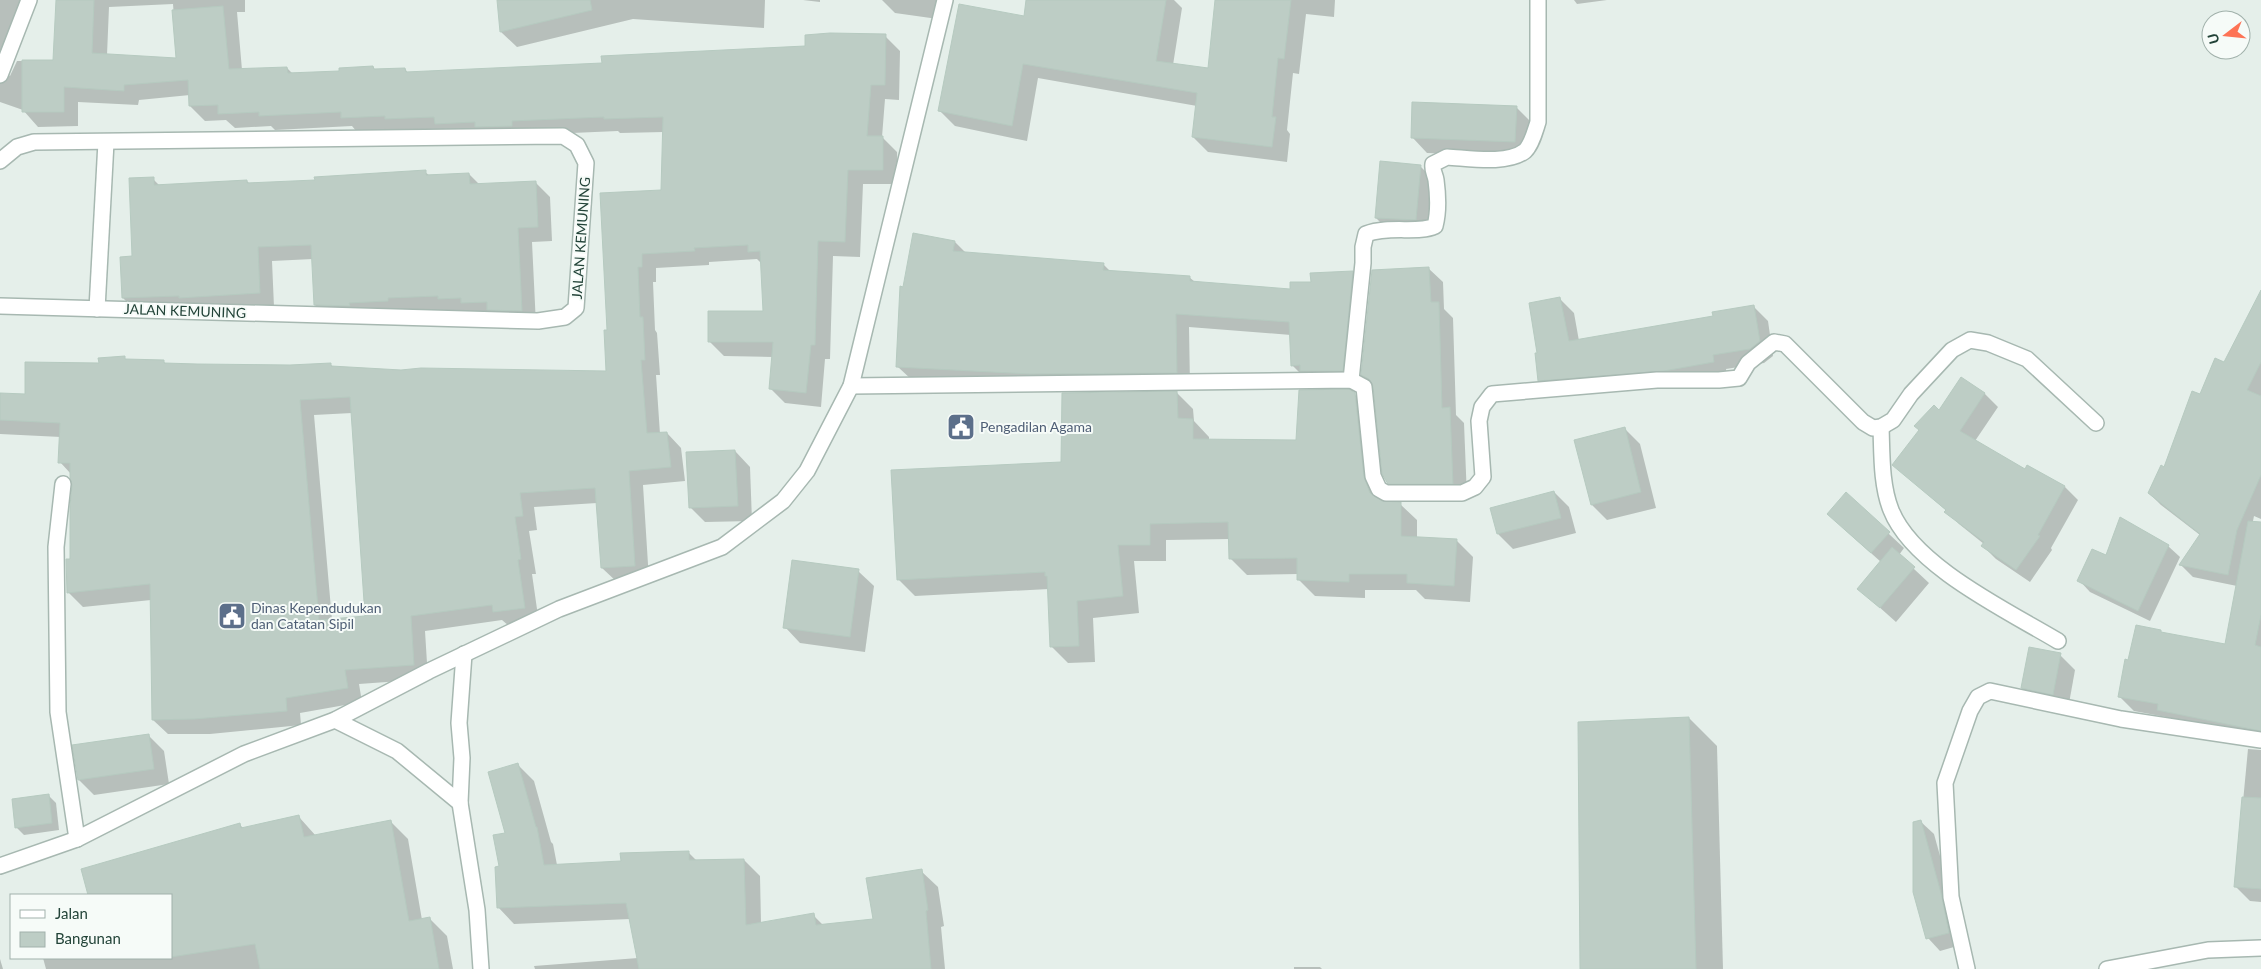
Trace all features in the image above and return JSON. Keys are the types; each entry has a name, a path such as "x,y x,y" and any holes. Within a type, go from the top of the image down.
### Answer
{"street":[{"path":"0,75 29,0"},
{"path":"0,866 77,839 244,754 336,720 464,654 559,610 722,547 783,501 807,471 851,386 945,0"},
{"path":"1351,380 1363,247 1366,234 1390,228 1427,230 1435,226 1438,214 1436,178 1432,169 1433,164 1441,159 1447,157 1500,160 1524,151 1533,138 1538,122 1538,0"},
{"name":"JALAN KEMUNING","path":"0,161 17,147 34,142 563,136 577,145 586,163 576,308 565,317 538,321 0,306"},
{"path":"98,309 106,142"},
{"path":"851,386 1351,380 1364,387 1373,476 1379,489 1386,492 1462,493 1475,487 1483,477 1479,421 1482,407 1492,394 1657,380 1719,380 1739,378 1748,363 1774,342 1785,344 1863,422 1873,428 1881,427 1893,420 1911,394 1952,350 1970,340 1988,343 2027,359 2096,423"},
{"path":"1881,427 1885,484 1892,511 1910,541 1948,574 2058,641"},
{"path":"63,484 56,547 58,712 77,839"},
{"path":"464,654 459,723 462,758 460,803 477,910 481,969"},
{"path":"1968,969 1951,898 1945,783 1970,711 1978,697 1990,691 2121,719 2261,740"},
{"path":"336,720 397,751 460,803"},
{"path":"2107,969 2208,950 2261,948"}],"building":[{"path":"56,0 94,0 92,53 176,58 172,10 223,6 229,69 287,67 288,73 339,71 339,68 373,66 374,69 405,68 406,72 602,63 601,56 805,46 805,35 830,33 886,34 885,85 871,85 867,136 883,136 883,170 848,170 845,242 818,241 815,345 811,345 806,393 769,389 773,342 708,342 708,311 763,311 760,251 748,252 748,245 694,248 695,251 642,254 642,267 638,267 640,317 643,317 645,360 641,360 647,433 667,432 671,467 629,471 635,566 601,568 595,488 520,493 523,516 515,517 521,559 518,560 525,608 493,612 492,605 411,616 414,665 345,670 348,688 286,698 287,711 194,719 152,720 150,584 67,593 66,559 70,559 72,485 70,463 58,463 60,423 0,420 0,393 25,394 25,362 99,363 98,358 125,356 125,359 164,360 164,363 290,365 331,363 331,366 401,370 421,368 606,371 604,330 607,330 600,193 661,190 663,117 604,119 604,117 512,121 512,126 475,127 475,122 435,124 434,117 385,119 385,116 341,118 341,112 259,116 259,112 218,114 218,105 189,106 188,80 124,85 124,91 64,87 64,112 22,112 22,60 53,60","holes":["350,397 365,616 319,620 300,400"]},
{"path":"497,0 590,0 592,10 500,32"},
{"path":"1026,0 1166,0 1156,61 1208,68 1215,0 1291,0 1284,59 1278,58 1272,117 1276,117 1272,147 1192,137 1197,93 1023,64 1012,126 938,111 959,4 1024,16"},
{"path":"1412,102 1517,106 1515,142 1411,138"},
{"path":"1380,161 1421,165 1416,220 1375,218"},
{"path":"426,170 426,175 469,173 470,184 536,181 538,227 518,228 522,311 487,310 487,302 461,303 461,298 438,299 438,296 388,298 388,301 349,303 350,306 314,305 311,245 258,247 260,293 179,298 179,296 122,298 120,257 132,256 129,178 154,177 154,185 247,180 247,183 315,180 314,177"},
{"path":"913,233 955,241 953,251 1104,263 1103,270 1190,276 1190,281 1290,289 1290,282 1311,282 1310,273 1353,271 1343,371 1300,371 1300,365 1291,366 1289,322 1176,314 1177,373 1030,374 896,367 900,286 903,287"},
{"path":"1429,267 1431,302 1439,302 1442,408 1450,407 1453,484 1388,484 1382,474 1373,386 1369,379 1361,375 1372,270"},
{"path":"2261,290 2261,362 2247,390 2261,396 2261,475 2237,530 2228,575 2179,565 2200,534 2148,493 2161,465 2164,467 2192,391 2200,394 2215,358 2224,362"},
{"path":"1560,297 1569,341 1713,316 1712,312 1754,305 1760,341 1750,349 1713,355 1714,362 1664,371 1538,381 1535,353 1537,353 1529,303"},
{"path":"1961,377 1985,393 1960,431 2025,469 2027,465 2065,486 2038,535 2040,536 2016,570 1981,546 1984,542 1944,512 1946,510 1892,465 1919,430 1914,426 1934,405 1939,410"},
{"path":"1349,389 1355,393 1364,477 1370,493 1382,501 1401,502 1401,536 1457,539 1454,586 1407,583 1407,574 1349,574 1349,582 1297,580 1297,558 1229,559 1228,522 1150,524 1150,545 1118,545 1123,596 1077,601 1079,646 1050,647 1047,576 1045,576 1045,572 897,580 891,470 1061,462 1062,393 1177,391 1178,418 1193,419 1193,439 1296,440 1299,390"},
{"path":"1625,427 1641,492 1591,505 1574,440"},
{"path":"735,450 738,506 689,508 686,452"},
{"path":"1554,491 1561,518 1497,534 1490,508"},
{"path":"1846,492 1890,532 1871,553 1827,514"},
{"path":"2120,517 2169,545 2138,611 2077,581 2092,549 2106,555"},
{"path":"2248,521 2261,522 2261,615 2255,645 2261,647 2261,731 2157,710 2158,704 2118,697 2125,659 2128,660 2136,625 2161,630 2161,632 2225,644"},
{"path":"1892,547 1915,567 1880,608 1857,589"},
{"path":"792,560 859,569 850,637 783,628"},
{"path":"2029,647 2061,653 2053,695 2021,688"},
{"path":"1689,717 1696,969 1580,969 1578,722"},
{"path":"149,734 154,769 78,780 72,745"},
{"path":"518,763 537,827 544,865 621,861 620,853 689,851 689,860 744,859 746,925 814,913 816,925 873,919 866,878 922,869 928,910 926,911 931,969 639,969 626,903 497,908 495,867 499,866 493,835 505,833 488,772"},
{"path":"49,794 52,823 15,828 12,799"},
{"path":"2242,797 2261,798 2261,889 2234,887"},
{"path":"299,815 304,837 391,820 409,921 430,917 439,969 260,969 255,944 172,957 172,894 88,894 81,869 240,823 241,828"},
{"path":"1921,820 1941,893 1949,933 1926,939 1913,892 1913,822"}],"place":[{"name":"Pengadilan Agama","path":"961,427"},
{"name":"Dinas Kependudukan dan Catatan Sipil","path":"232,616"}]}
